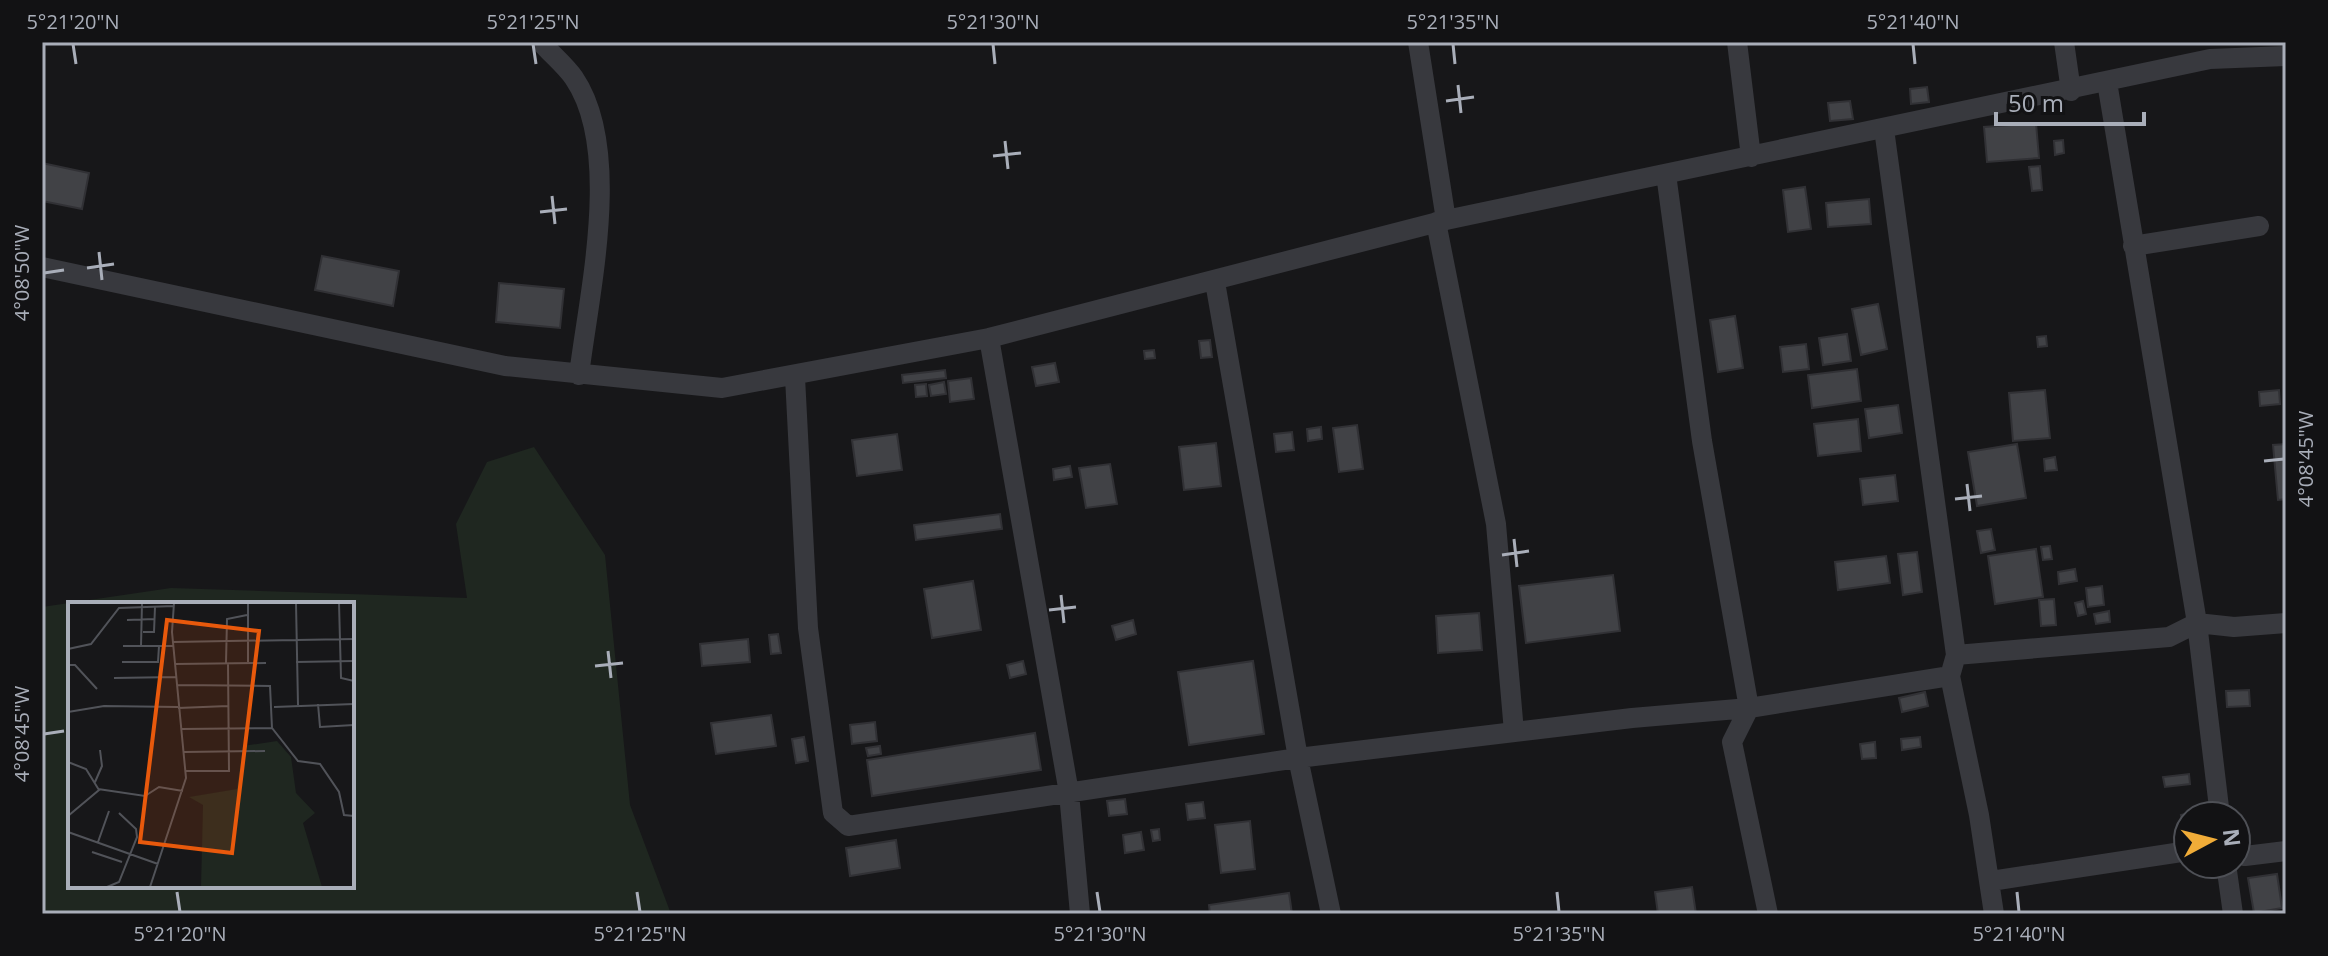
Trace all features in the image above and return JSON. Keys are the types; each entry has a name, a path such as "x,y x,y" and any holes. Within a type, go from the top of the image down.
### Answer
{"street":[{"path":"541,42 575,79 594,125 601,206 579,375"},
{"path":"1418,42 1441,221 1496,524 1514,732"},
{"path":"1737,42 1751,157"},
{"path":"2064,42 2071,91"},
{"path":"42,267 505,366 722,388 795,377 989,338 1215,282 1441,221 2071,91 2209,51 2286,56"},
{"path":"2107,82 2197,623 2218,800"},
{"path":"1884,129 1956,655 1950,676 1991,881 1994,914"},
{"path":"1666,174 1702,441 1749,708 1732,742 1768,914"},
{"path":"2133,246 2259,226"},
{"path":"1215,282 1298,758 1331,914"},
{"path":"989,338 1069,793 1080,914"},
{"path":"795,377 808,628 833,813 848,826 1298,758 1749,708 1950,676"},
{"path":"1956,655 2169,637 2197,623 2234,627 2286,623"},
{"path":"2252,855 2286,851"},
{"path":"1991,881 2172,853"},
{"path":"2228,880 2233,914"}],"shaded area":[{"path":"534,447 605,555 630,805 671,914 42,914 42,607 68,603 68,888 354,888 354,602 76,602 171,588 467,598 456,524 487,462"}],"building":[{"path":"1927,87 1929,102 1911,104 1910,89"},
{"path":"1850,101 1853,119 1830,121 1828,103"},
{"path":"2036,123 2039,158 1987,162 1984,127"},
{"path":"2063,140 2064,153 2055,155 2054,141"},
{"path":"42,163 89,173 82,209 42,201"},
{"path":"2040,166 2042,190 2032,191 2029,167"},
{"path":"1805,187 1811,229 1788,232 1783,190"},
{"path":"1869,199 1871,224 1828,227 1826,203"},
{"path":"322,256 399,271 393,306 315,290"},
{"path":"499,283 564,289 560,328 496,322"},
{"path":"1878,304 1887,349 1861,355 1852,309"},
{"path":"1735,316 1743,368 1718,372 1710,320"},
{"path":"1847,334 1851,361 1823,365 1819,338"},
{"path":"2046,336 2047,346 2038,347 2037,337"},
{"path":"1210,340 1212,357 1201,358 1199,341"},
{"path":"1806,344 1809,369 1783,372 1780,347"},
{"path":"1154,350 1155,358 1145,359 1144,351"},
{"path":"1055,363 1059,382 1036,386 1032,367"},
{"path":"1857,369 1861,401 1812,408 1808,375"},
{"path":"945,370 946,378 903,383 902,375"},
{"path":"971,378 974,399 950,402 948,381"},
{"path":"944,382 946,394 931,396 929,385"},
{"path":"926,384 927,396 916,397 915,385"},
{"path":"2045,390 2050,438 2013,441 2009,393"},
{"path":"2279,390 2280,404 2260,406 2259,392"},
{"path":"1898,405 1902,433 1869,438 1865,409"},
{"path":"1858,419 1861,451 1818,456 1814,424"},
{"path":"1357,425 1363,469 1339,472 1333,428"},
{"path":"1321,427 1322,439 1308,441 1307,429"},
{"path":"1292,432 1294,450 1276,452 1274,434"},
{"path":"897,434 902,470 857,476 852,440"},
{"path":"1216,443 1221,486 1184,490 1179,447"},
{"path":"2017,444 2026,498 1977,506 1968,452"},
{"path":"2286,444 2286,499 2278,500 2273,445"},
{"path":"2055,457 2057,470 2045,471 2044,459"},
{"path":"1110,464 1117,504 1086,508 1079,468"},
{"path":"1070,466 1072,477 1054,480 1053,469"},
{"path":"1895,475 1898,501 1863,505 1860,479"},
{"path":"1000,514 1002,529 916,540 914,525"},
{"path":"1991,529 1995,550 1981,553 1977,531"},
{"path":"2050,546 2052,559 2043,560 2041,547"},
{"path":"2036,549 2043,597 1995,604 1988,556"},
{"path":"1917,552 1922,592 1903,595 1898,554"},
{"path":"1886,556 1890,583 1838,590 1835,562"},
{"path":"2075,569 2077,581 2059,584 2058,572"},
{"path":"1613,575 1620,631 1526,643 1519,586"},
{"path":"973,581 981,630 932,638 924,589"},
{"path":"2102,586 2104,605 2088,607 2086,588"},
{"path":"2054,599 2056,625 2041,626 2039,600"},
{"path":"2083,601 2086,614 2078,616 2075,603"},
{"path":"2109,611 2110,622 2096,624 2094,614"},
{"path":"1479,613 1482,650 1438,653 1436,616"},
{"path":"1133,620 1136,634 1116,640 1112,626"},
{"path":"778,634 781,653 771,654 769,635"},
{"path":"748,639 750,662 702,666 700,644"},
{"path":"1023,661 1026,674 1010,678 1007,665"},
{"path":"1253,661 1264,734 1189,745 1178,672"},
{"path":"2249,690 2250,706 2227,707 2226,691"},
{"path":"1925,692 1928,706 1902,712 1899,698"},
{"path":"771,715 776,746 716,754 711,723"},
{"path":"875,722 877,741 852,744 850,725"},
{"path":"1035,733 1041,770 872,796 867,760"},
{"path":"804,737 808,761 796,763 792,739"},
{"path":"1920,737 1921,747 1902,750 1901,739"},
{"path":"1875,742 1876,758 1862,759 1860,744"},
{"path":"880,746 881,754 868,756 866,748"},
{"path":"2189,774 2190,784 2165,787 2163,777"},
{"path":"1125,799 1127,814 1109,816 1107,801"},
{"path":"1203,802 1205,818 1188,820 1186,804"},
{"path":"1250,821 1255,869 1221,873 1215,825"},
{"path":"1159,829 1160,840 1153,841 1151,830"},
{"path":"1141,832 1144,850 1125,853 1123,835"},
{"path":"896,840 900,868 850,876 846,848"},
{"path":"2277,874 2282,908 2254,913 2248,880"},
{"path":"1692,887 1696,914 1658,914 1655,892"},
{"path":"1289,893 1292,914 1210,914 1209,905"}]}
